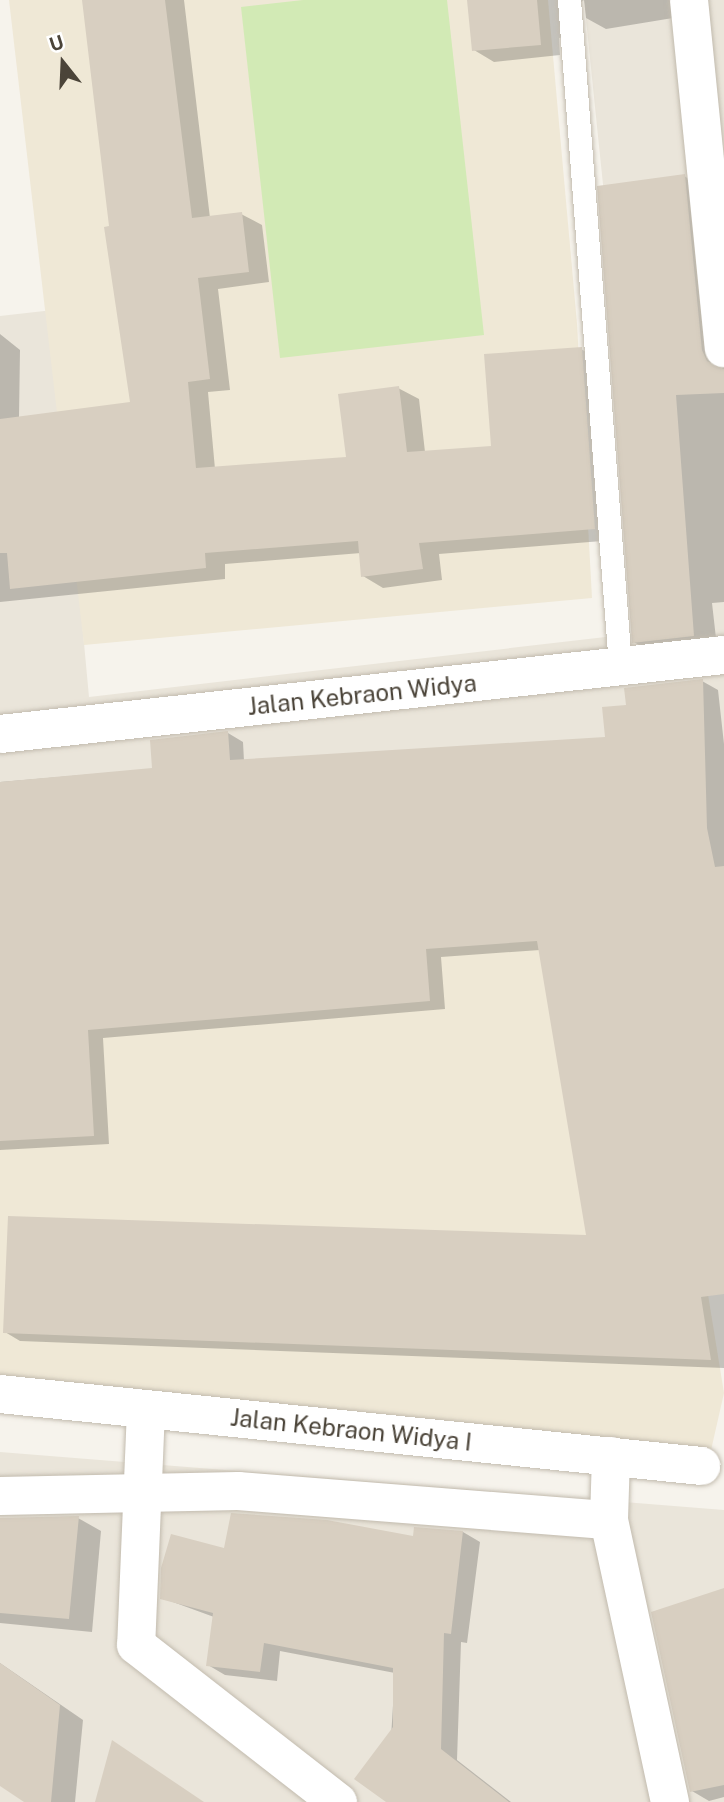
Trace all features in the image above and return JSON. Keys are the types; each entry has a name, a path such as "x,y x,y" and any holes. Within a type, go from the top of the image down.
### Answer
{"street":[{"path":"689,0 724,348"},
{"name":"Jalan Kebraon Widya","path":"0,734 724,655"},
{"name":"Jalan Kebraon Widya I","path":"0,1394 701,1466"},
{"path":"146,1410 146,1491 136,1645 338,1802"},
{"path":"611,1456 610,1520 670,1802"},
{"path":"0,1496 238,1491 610,1520"}],"lane":[{"path":"569,0 620,666"}],"shaded area":[{"path":"9,0 548,0 577,324 592,598 84,645"},
{"path":"584,0 724,0 724,1199 0,951 0,316 53,310 89,697 649,632"},
{"path":"638,863 724,1393 709,1459 0,1375 0,925"},
{"path":"0,1452 724,1510 724,1802 0,1802"}],"green space":[{"path":"303,0 447,0 484,335 280,358 241,7"}],"building":[{"path":"82,0 165,0 192,218 242,212 249,272 198,278 210,379 188,382 196,468 346,457 338,394 399,386 407,452 491,446 484,354 582,347 595,529 419,543 423,569 361,577 358,541 205,553 206,568 10,589 7,553 0,553 0,419 130,402 104,227 109,226"},
{"path":"467,0 537,0 541,45 472,51"},
{"path":"685,174 702,350 707,361 724,369 724,393 676,395 694,636 632,643 597,186"},
{"path":"703,679 707,828 715,867 724,866 724,1294 701,1297 711,1360 3,1333 8,1216 586,1235 537,941 426,949 430,1001 88,1030 94,1136 0,1141 0,782 152,768 150,740 228,731 230,760 605,737 602,707 626,705 624,688"},
{"path":"231,1513 327,1520 413,1536 414,1527 463,1531 451,1634 444,1633 441,1749 509,1802 386,1802 354,1779 393,1727 393,1668 264,1643 260,1672 206,1666 213,1613 160,1599 161,1568 171,1534 224,1548"},
{"path":"79,1516 69,1619 0,1613 0,1518"},
{"path":"724,1588 724,1785 690,1792 651,1612"},
{"path":"0,1663 60,1705 51,1802 24,1802 0,1786"},
{"path":"112,1740 204,1802 95,1802"}]}
